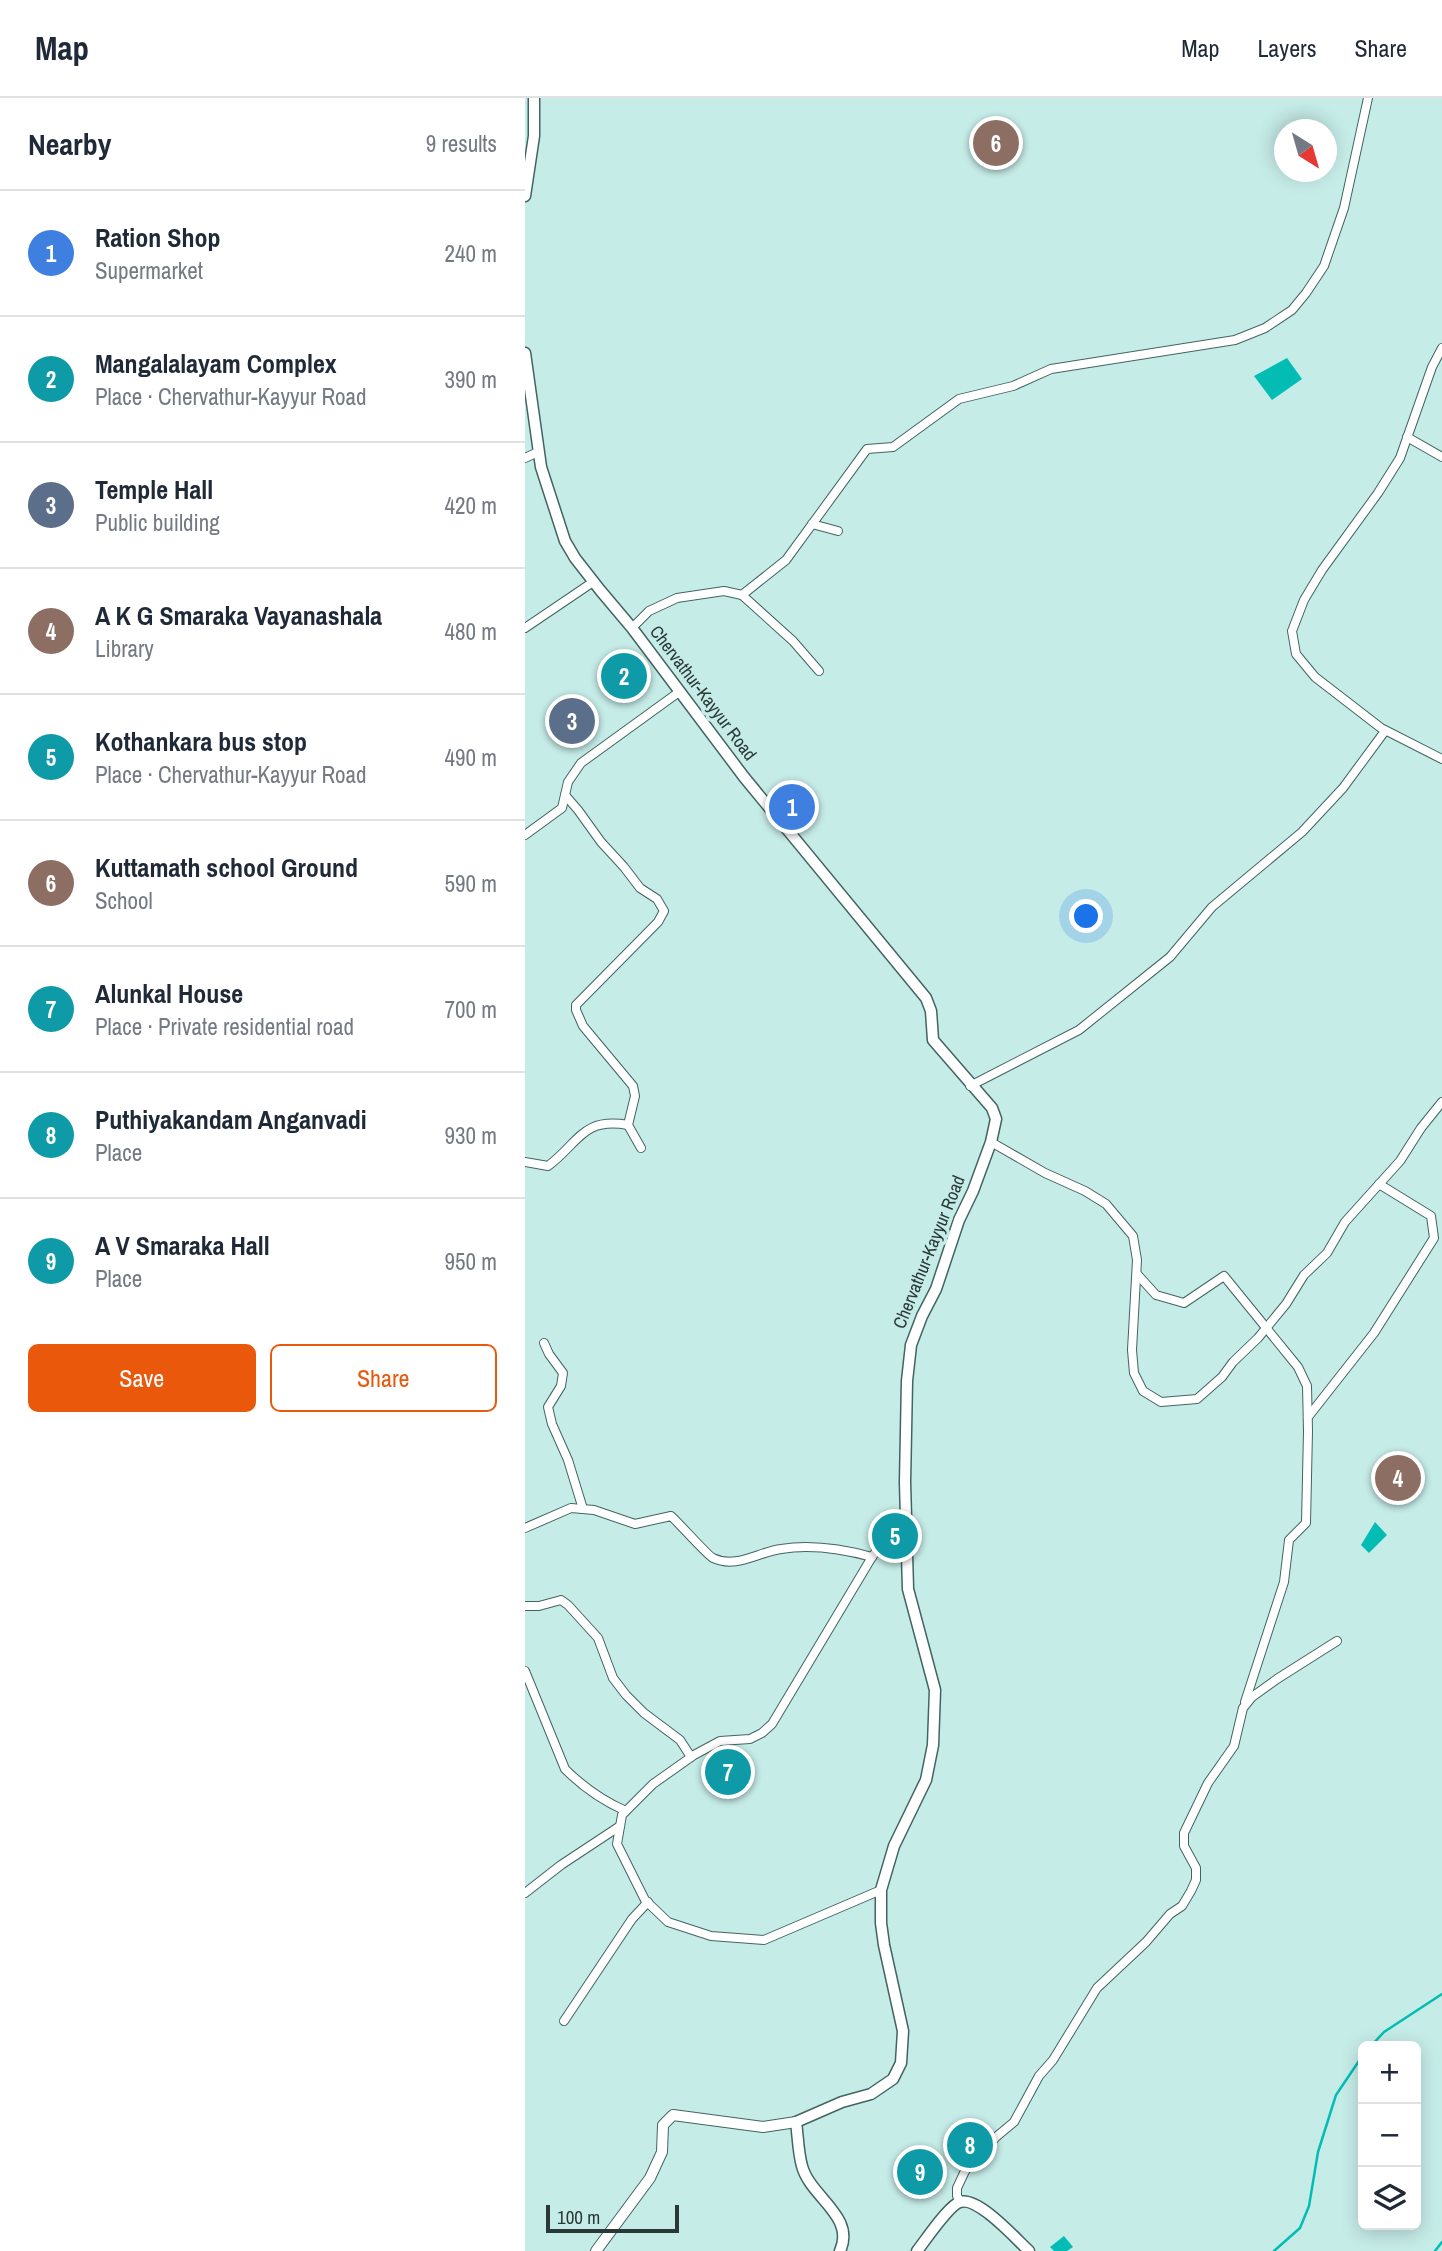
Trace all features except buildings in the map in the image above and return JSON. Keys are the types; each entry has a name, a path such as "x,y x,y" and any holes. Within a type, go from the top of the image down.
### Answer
{"main road":[{"path":"525,196 534,136 534,98"},
{"name":"Chervathur-Kayyur Road","path":"525,353 538,452 565,541 593,582 632,628 744,777 926,998 933,1040 970,1086 992,1108 996,1119 991,1142 973,1191 959,1220 936,1289 911,1345 907,1381 905,1513 908,1589 935,1690 933,1745 924,1786 894,1846 881,1890 882,1934 902,2031 901,2063 893,2079 871,2094 842,2102 796,2122"},
{"path":"796,2122 801,2165 843,2227 845,2239 840,2251"},
{"path":"917,2251 951,2209 960,2202 969,2202 985,2210 1029,2251"}],"street":[{"path":"742,595 786,560 867,449 893,447 959,399 1013,386 1051,369 1235,340 1265,328 1292,310 1324,266 1344,208 1368,98"},
{"path":"1442,348 1432,367 1400,458 1304,600 1292,631 1296,654 1315,677 1385,731 1442,759"},
{"path":"1407,437 1442,457"},
{"path":"525,457 538,452"},
{"path":"812,524 838,531"},
{"path":"525,628 593,582"},
{"path":"632,628 649,611 677,598 724,591 742,595 793,641 820,671"},
{"path":"525,835 562,808 568,782 581,764 679,692"},
{"path":"970,1086 1079,1030 1170,957 1212,907 1301,832 1343,788 1385,731"},
{"path":"565,794 601,842 640,888 657,899 664,911 658,922 576,1005 583,1026 633,1086 635,1096 628,1125 641,1148"},
{"path":"991,1142 1106,1204 1133,1236 1137,1275 1132,1350 1134,1373 1143,1391 1161,1402 1197,1399 1255,1342 1286,1304 1304,1275 1327,1252 1345,1222 1400,1161 1442,1102"},
{"path":"525,1162 548,1166 593,1126 610,1122 628,1125"},
{"path":"1308,1416 1374,1333 1434,1238 1431,1216 1379,1184"},
{"path":"960,2202 957,2188 965,2171 996,2137 1014,2122 1039,2076 1053,2060 1097,1988 1170,1914 1182,1906 1191,1891 1196,1880 1196,1868 1184,1846 1184,1833 1208,1783 1234,1746 1243,1708 1284,1582 1289,1540 1306,1523 1307,1387 1298,1367 1224,1276 1184,1303 1156,1295 1137,1275"},
{"path":"544,1343 563,1373 561,1386 548,1406 583,1509"},
{"path":"525,1528 571,1508 594,1510 635,1524 671,1516 712,1558 736,1562 780,1549 823,1547 872,1557"},
{"path":"881,1890 764,1940 711,1936 668,1922 647,1902 617,1844 622,1815 653,1784 691,1757 720,1741 750,1739 772,1724 872,1557 905,1513"},
{"path":"525,1606 540,1606 561,1600 568,1605 598,1638 613,1678 626,1695 644,1713 680,1740 691,1757"},
{"path":"1243,1708 1252,1698 1337,1641"},
{"path":"525,1671 565,1769 577,1782 610,1804 626,1811"},
{"path":"525,1893 561,1865 620,1826"},
{"path":"564,2021 632,1919 647,1902"},
{"name":"Chervathur-Kayyur Road","path":"596,2251 650,2178 662,2152 663,2125 673,2116 763,2127 796,2122"}],"water":[{"path":"1287,358 1302,379 1272,400 1254,376"},
{"path":"1375,1522 1387,1535 1369,1553 1361,1545"},
{"path":"1064,2236 1073,2247 1067,2251 1054,2251 1050,2247"}],"waterway":[{"path":"1376,2041 1384,2032 1442,1994"},
{"path":"1274,2251 1300,2228 1309,2206 1318,2152 1336,2095 1358,2062"},
{"path":"1435,2251 1442,2242"}],"place":[{"name":"Kuttamath school Ground","path":"996,143"},
{"name":"Mangalalayam Complex","path":"624,676"},
{"name":"Temple Hall","path":"572,721"},
{"name":"Ration Shop","path":"792,807"},
{"name":"A K G Smaraka Vayanashala","path":"1398,1478"},
{"name":"Kothankara bus stop","path":"895,1536"},
{"name":"Alunkal House","path":"728,1772"},
{"name":"Puthiyakandam Anganvadi","path":"970,2145"},
{"name":"A V Smaraka Hall","path":"920,2172"}]}
